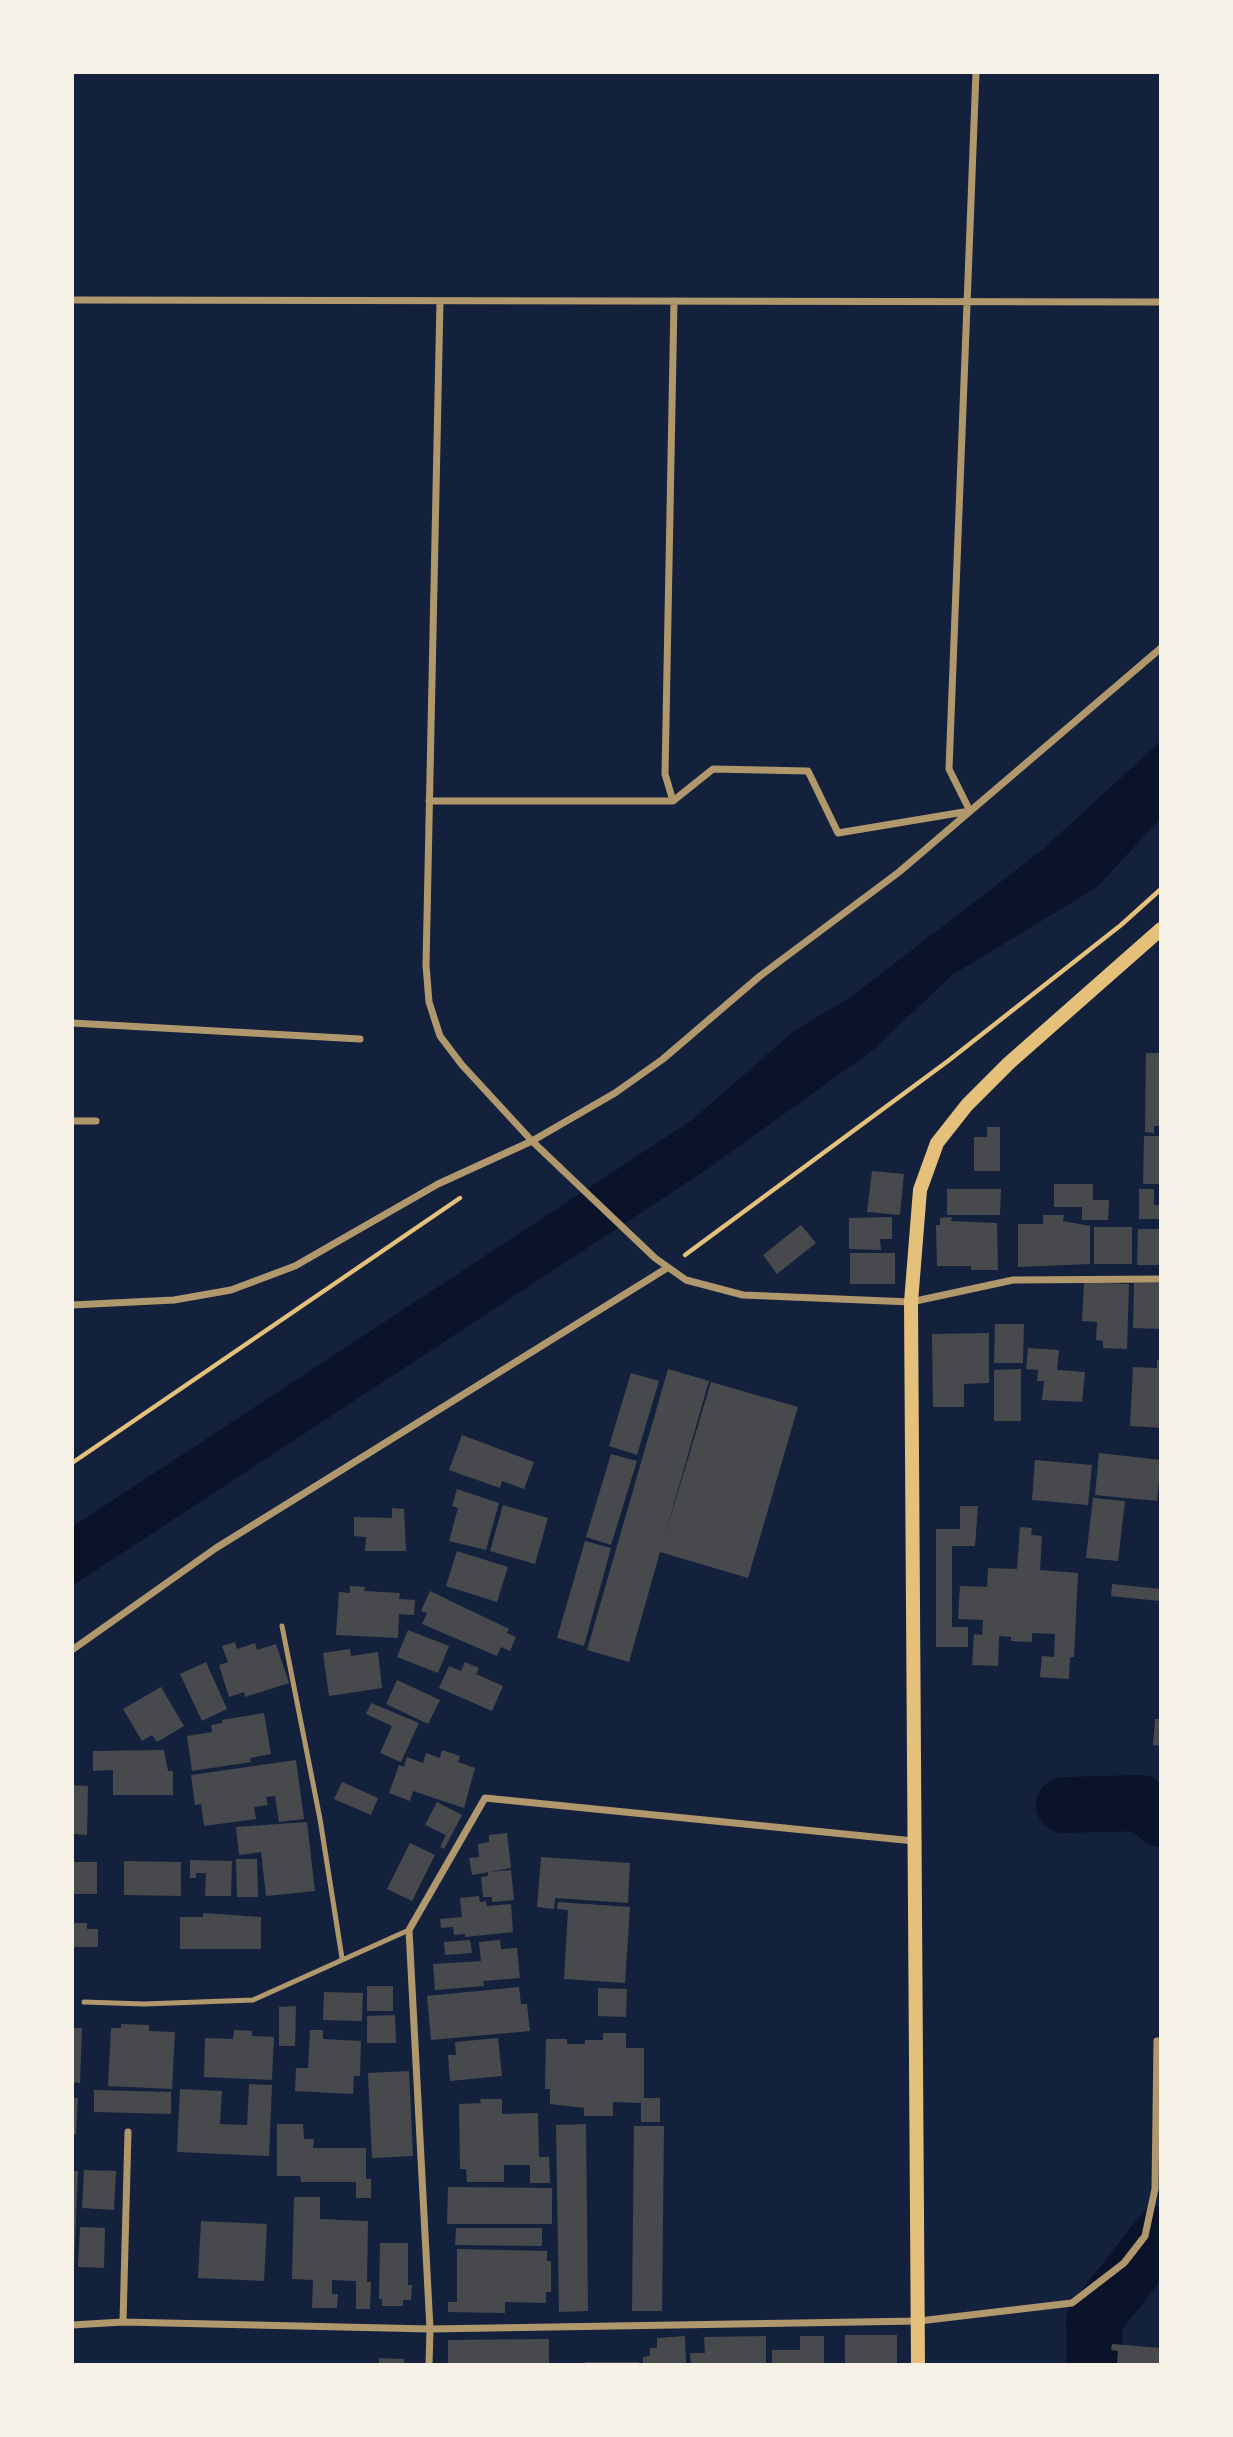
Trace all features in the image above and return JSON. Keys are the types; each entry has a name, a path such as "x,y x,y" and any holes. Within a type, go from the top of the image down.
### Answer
{"main road":[{"path":"918,2365 911,1302 920,1190 937,1143 967,1105 1009,1063 1161,929"}],"street":[{"path":"970,811 948,769 976,72"},
{"path":"72,300 1161,302"},
{"path":"440,301 426,965 429,1002 440,1036 462,1065 531,1140 655,1258 686,1280 743,1295 911,1302 1013,1280 1161,1279"},
{"path":"673,802 665,774 674,301"},
{"path":"72,1305 174,1300 231,1290 295,1266 438,1184 531,1140 615,1093 663,1059 760,976 899,872 1161,648"},
{"path":"429,801 673,802 713,769 808,771 838,833 970,811"},
{"path":"72,1023 360,1039"},
{"path":"72,1121 96,1121"},
{"path":"72,1650 216,1548 667,1268"},
{"path":"429,2365 430,2329 409,1930 485,1798 914,1841"},
{"path":"72,2325 123,2322 430,2329 919,2321 1072,2302 1124,2263 1145,2236 1155,2189 1159,2041"},
{"path":"123,2322 128,2133"}],"lane":[{"path":"282,1626 320,1819 342,1958"},
{"path":"84,2002 144,2004 253,2000 409,1930"}],"path":[{"path":"667,1268 948,1061 1121,925 1161,889"},
{"path":"72,1463 468,1191"}],"water":[{"path":"1161,741 1161,818 1096,888 952,975 873,1050 706,1170 72,1586 72,1527 692,1120 794,1031 852,996 1042,850"}],"building":[{"path":"1146,1053 1161,1053 1161,1126 1154,1126 1154,1133 1145,1132"},
{"path":"987,1127 1000,1127 1000,1171 974,1171 974,1137 987,1137"},
{"path":"1144,1136 1161,1136 1161,1184 1143,1184"},
{"path":"872,1171 904,1174 900,1215 867,1212"},
{"path":"1054,1184 1093,1184 1093,1200 1109,1200 1108,1220 1082,1220 1082,1207 1054,1207"},
{"path":"947,1189 1001,1189 1000,1215 947,1215"},
{"path":"1139,1189 1154,1189 1154,1205 1161,1205 1161,1219 1139,1219"},
{"path":"1043,1215 1064,1215 1063,1221 1090,1226 1090,1264 1018,1267 1018,1224 1043,1224"},
{"path":"892,1217 892,1239 880,1239 881,1250 849,1249 849,1218"},
{"path":"952,1217 951,1221 997,1223 998,1270 971,1270 971,1266 937,1266 936,1225 940,1225 940,1218"},
{"path":"801,1225 816,1243 777,1274 763,1255"},
{"path":"1094,1227 1132,1227 1132,1264 1094,1264"},
{"path":"1138,1229 1161,1229 1161,1265 1137,1265"},
{"path":"850,1253 895,1253 895,1284 850,1284"},
{"path":"1084,1282 1129,1284 1127,1349 1103,1348 1103,1341 1096,1340 1097,1322 1082,1321"},
{"path":"1134,1283 1160,1283 1159,1329 1133,1328"},
{"path":"995,1324 1024,1324 1023,1363 994,1363"},
{"path":"989,1333 989,1383 964,1384 964,1407 933,1407 932,1334"},
{"path":"1028,1348 1059,1350 1057,1370 1085,1372 1082,1402 1042,1400 1044,1381 1037,1381 1038,1370 1026,1369"},
{"path":"1157,1360 1161,1361 1161,1428 1130,1426 1133,1367 1157,1368"},
{"path":"668,1369 709,1381 663,1542 711,1382 798,1407 748,1578 660,1552 629,1662 587,1650"},
{"path":"1021,1369 1021,1421 994,1421 994,1370"},
{"path":"631,1373 659,1381 637,1455 609,1446"},
{"path":"462,1435 534,1462 524,1489 502,1481 500,1488 449,1470"},
{"path":"1099,1453 1161,1460 1157,1501 1095,1495"},
{"path":"611,1454 637,1461 611,1545 586,1537"},
{"path":"1035,1460 1092,1465 1088,1505 1032,1500"},
{"path":"457,1489 499,1503 486,1550 449,1541 458,1508 452,1506"},
{"path":"1093,1498 1125,1501 1118,1561 1086,1558"},
{"path":"503,1505 548,1518 535,1564 490,1551"},
{"path":"960,1506 978,1506 975,1546 952,1546 952,1627 968,1627 968,1647 936,1647 936,1529 960,1529"},
{"path":"392,1508 404,1509 406,1551 365,1551 366,1537 354,1536 354,1517 392,1518"},
{"path":"1020,1527 1032,1528 1031,1535 1042,1536 1040,1570 1078,1573 1074,1657 1070,1657 1069,1679 1040,1677 1042,1656 1054,1657 1055,1634 1032,1633 1032,1642 1011,1641 1011,1637 999,1636 998,1666 972,1665 974,1634 982,1635 983,1620 958,1619 960,1586 987,1587 988,1568 1017,1569"},
{"path":"585,1541 611,1548 584,1646 557,1638"},
{"path":"457,1551 508,1567 497,1602 446,1586"},
{"path":"1112,1584 1161,1589 1160,1601 1111,1596"},
{"path":"350,1586 365,1587 364,1591 400,1593 399,1599 415,1600 414,1615 399,1614 398,1638 336,1635 339,1592 350,1593"},
{"path":"430,1591 509,1629 507,1633 516,1637 510,1651 501,1647 497,1656 422,1624 427,1613 421,1611"},
{"path":"408,1630 449,1646 438,1673 397,1657"},
{"path":"235,1642 237,1649 255,1643 257,1650 276,1644 289,1683 245,1697 244,1692 229,1697 219,1665 228,1662 222,1646"},
{"path":"350,1649 351,1656 378,1652 382,1688 329,1696 323,1653"},
{"path":"206,1662 227,1709 202,1721 180,1674"},
{"path":"465,1662 479,1668 476,1674 503,1686 492,1711 439,1688 449,1666 461,1671"},
{"path":"397,1680 440,1700 428,1724 386,1704"},
{"path":"161,1687 184,1726 157,1742 152,1735 142,1741 123,1709"},
{"path":"371,1703 419,1723 401,1762 380,1753 392,1726 366,1714"},
{"path":"264,1713 271,1754 250,1758 251,1762 192,1771 187,1736 212,1732 211,1725 222,1723 222,1720"},
{"path":"1155,1719 1161,1719 1161,1746 1153,1745"},
{"path":"164,1750 168,1771 173,1771 173,1795 113,1795 113,1770 93,1771 93,1751"},
{"path":"442,1750 460,1756 458,1762 475,1768 464,1808 413,1791 410,1801 389,1793 399,1765 404,1767 407,1757 423,1763 426,1753 440,1758"},
{"path":"296,1760 304,1819 279,1822 275,1796 266,1797 268,1805 254,1807 256,1819 204,1826 201,1804 195,1805 191,1775"},
{"path":"342,1782 378,1798 371,1815 334,1799"},
{"path":"72,1785 88,1786 87,1835 72,1834"},
{"path":"437,1802 462,1815 444,1849 440,1847 446,1835 425,1825"},
{"path":"307,1822 315,1891 266,1896 261,1852 239,1855 236,1827"},
{"path":"507,1833 511,1868 472,1875 469,1858 479,1857 478,1844 489,1842 489,1835"},
{"path":"410,1843 435,1855 412,1901 387,1889"},
{"path":"541,1857 630,1863 628,1903 555,1898 554,1909 537,1907"},
{"path":"236,1859 257,1859 258,1897 237,1897"},
{"path":"190,1860 232,1861 231,1896 205,1896 206,1873 196,1873 196,1878 190,1878"},
{"path":"124,1861 181,1862 181,1896 124,1895"},
{"path":"72,1862 97,1862 97,1894 72,1894"},
{"path":"511,1870 514,1900 492,1902 492,1897 483,1897 481,1877 488,1876 488,1872"},
{"path":"479,1896 480,1902 486,1901 487,1906 511,1904 513,1932 465,1937 465,1934 454,1935 453,1927 441,1928 440,1919 462,1917 460,1898"},
{"path":"558,1902 630,1907 625,1983 564,1979 568,1910 557,1909"},
{"path":"203,1913 261,1917 261,1949 180,1949 180,1917 203,1917"},
{"path":"72,1923 87,1923 87,1929 98,1929 98,1947 72,1947"},
{"path":"470,1940 472,1953 445,1955 444,1942"},
{"path":"500,1940 501,1949 517,1948 520,1978 483,1981 484,1986 435,1990 433,1964 481,1961 479,1942"},
{"path":"367,1986 393,1986 393,2011 367,2011"},
{"path":"519,1987 521,2004 527,2004 530,2031 431,2040 427,1996"},
{"path":"598,1988 627,1989 626,2017 598,2016"},
{"path":"324,1992 363,1993 362,2021 323,2020"},
{"path":"296,2006 295,2046 279,2046 279,2007"},
{"path":"395,2015 396,2043 367,2043 367,2016"},
{"path":"121,2024 149,2025 149,2031 175,2032 172,2089 108,2086 111,2028 121,2028"},
{"path":"72,2028 82,2028 80,2083 72,2082"},
{"path":"234,2030 252,2031 252,2036 274,2037 272,2080 204,2077 205,2038 233,2039"},
{"path":"310,2030 323,2030 323,2039 361,2041 360,2076 354,2076 353,2094 295,2091 296,2068 308,2068"},
{"path":"603,2033 626,2033 626,2048 644,2048 644,2098 660,2098 660,2122 641,2122 641,2103 613,2102 613,2116 584,2116 584,2108 550,2104 550,2089 545,2089 546,2039 567,2039 567,2044 585,2044 585,2040 603,2040"},
{"path":"498,2038 502,2076 450,2081 448,2055 456,2055 455,2042"},
{"path":"409,2071 413,2156 372,2158 368,2073"},
{"path":"249,2084 272,2085 269,2156 177,2152 180,2089 222,2091 220,2124 247,2125"},
{"path":"94,2090 171,2092 171,2114 94,2112"},
{"path":"72,2098 78,2098 76,2135 72,2134"},
{"path":"480,2099 502,2099 502,2114 538,2113 539,2157 549,2157 550,2183 530,2183 530,2165 504,2165 504,2182 467,2182 466,2169 460,2169 459,2104 481,2103"},
{"path":"277,2124 303,2124 304,2139 314,2139 313,2148 366,2148 366,2179 371,2179 371,2198 356,2198 356,2182 301,2182 300,2176 277,2176"},
{"path":"586,2124 588,2311 559,2312 556,2125"},
{"path":"634,2126 664,2126 662,2311 632,2311"},
{"path":"84,2170 116,2171 114,2210 82,2208"},
{"path":"72,2171 78,2171 74,2266 72,2266"},
{"path":"448,2187 552,2188 552,2224 447,2224"},
{"path":"294,2197 320,2197 320,2219 368,2221 367,2282 371,2282 370,2309 356,2309 356,2281 332,2280 332,2294 338,2294 337,2308 312,2308 313,2280 292,2279"},
{"path":"201,2221 267,2224 264,2281 198,2278"},
{"path":"80,2227 105,2228 104,2268 78,2267"},
{"path":"456,2228 542,2228 542,2246 455,2245"},
{"path":"380,2243 408,2243 408,2285 412,2285 411,2300 403,2300 403,2306 382,2306 382,2299 379,2299"},
{"path":"457,2249 547,2251 547,2261 551,2261 551,2292 546,2292 546,2303 505,2302 505,2313 448,2312 448,2302 457,2302"},
{"path":"845,2335 897,2335 897,2365 845,2365"},
{"path":"685,2336 686,2365 643,2365 643,2357 650,2356 650,2348 657,2348 657,2338"},
{"path":"766,2336 766,2365 691,2365 690,2353 705,2353 704,2337"},
{"path":"800,2336 824,2336 824,2365 772,2365 772,2350 800,2350"},
{"path":"549,2339 549,2365 448,2365 448,2340"},
{"path":"1112,2344 1161,2348 1161,2365 1117,2365 1118,2351 1111,2350"},
{"path":"379,2358 404,2359 404,2365 379,2365"},
{"path":"585,2362 639,2362 639,2365 585,2365"}],"waterway":[{"path":"1064,1805 1141,1803 1161,1819"},
{"path":"1095,2365 1094,2320 1161,2234"}]}
